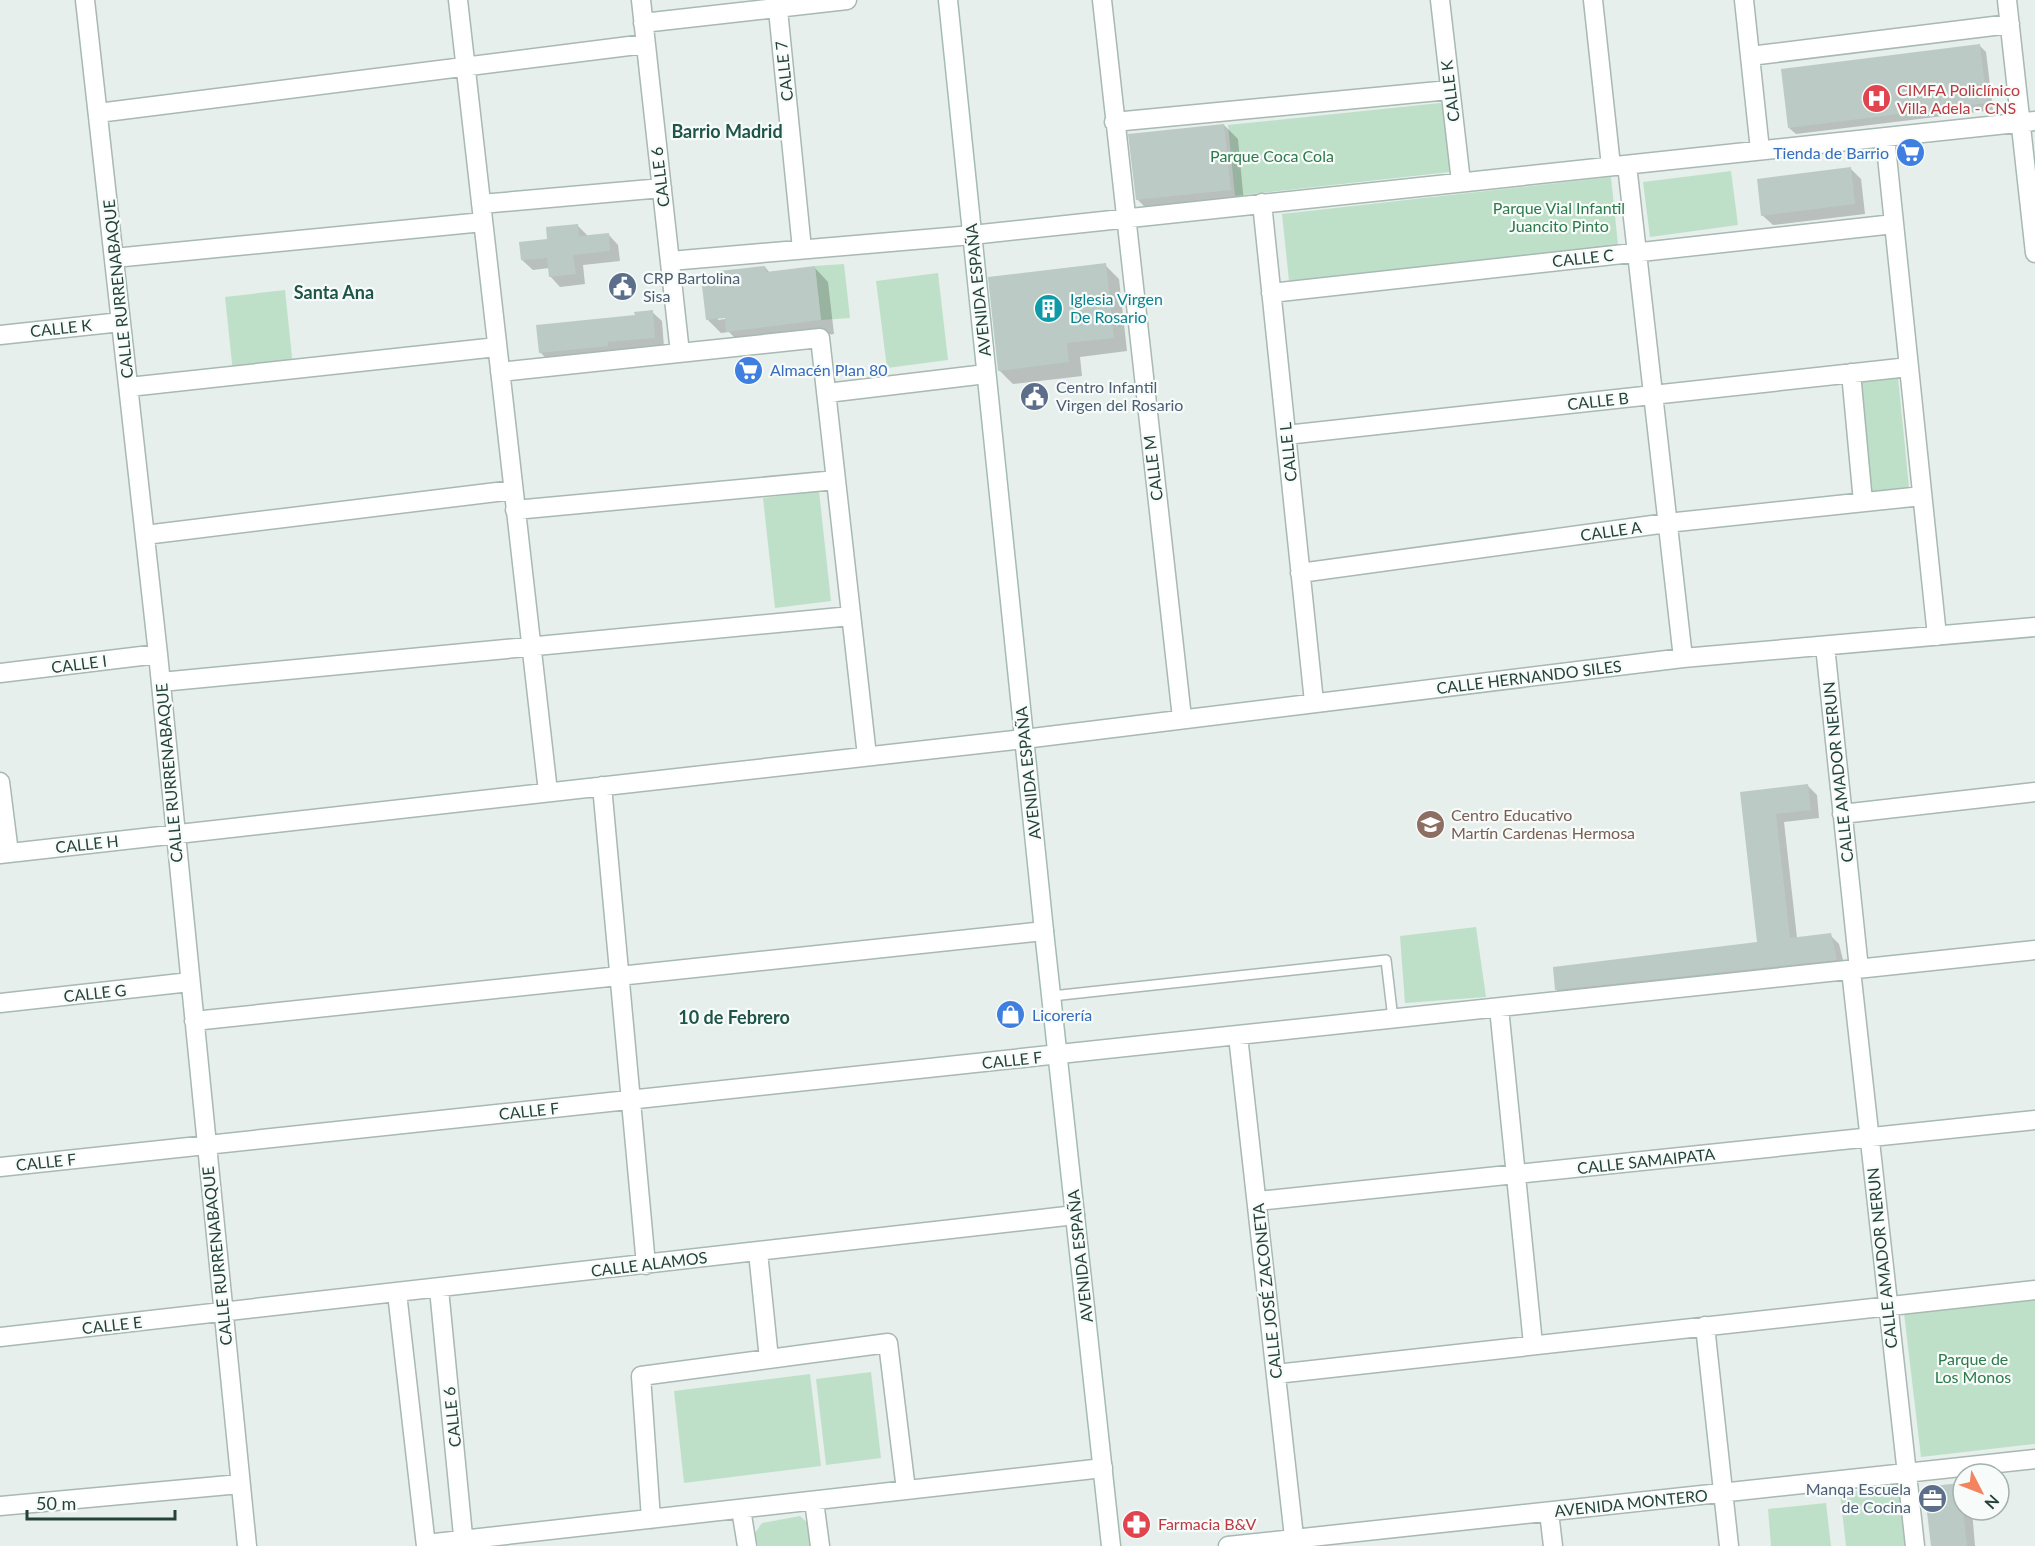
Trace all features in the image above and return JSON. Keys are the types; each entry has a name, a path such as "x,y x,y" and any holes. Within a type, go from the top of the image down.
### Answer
{"street":[{"name":"CALLE RURRENABAQUE","path":"85,0 161,682 247,1546"},
{"path":"458,0 548,792"},
{"name":"CALLE 6","path":"641,0 680,353"},
{"path":"643,23 778,4 848,0"},
{"name":"AVENIDA ESPAÑA","path":"948,0 1044,931 1111,1546"},
{"name":"CALLE M","path":"1102,0 1124,218 1182,718"},
{"name":"CALLE K","path":"1440,0 1461,182"},
{"path":"1593,0 1619,166 1636,252 1683,658"},
{"path":"1744,0 1760,150"},
{"path":"2007,0 2028,122 2035,253"},
{"name":"CALLE 7","path":"778,4 802,249"},
{"path":"1750,56 2010,24"},
{"path":"98,113 645,44"},
{"path":"1114,122 1449,90"},
{"path":"670,261 972,235 2028,122"},
{"path":"1885,137 1937,636"},
{"path":"114,258 482,213 662,188"},
{"name":"CALLE L","path":"1262,203 1314,702"},
{"name":"CALLE C","path":"1271,293 1894,224"},
{"name":"CALLE K","path":"0,335 121,322"},
{"path":"500,372 820,338 867,756"},
{"path":"129,387 497,347"},
{"name":"CALLE B","path":"1286,435 1909,367"},
{"path":"1851,373 1863,502"},
{"path":"826,393 986,374"},
{"path":"515,510 836,480"},
{"path":"145,535 513,490"},
{"name":"CALLE A","path":"1300,573 1667,523 1922,496"},
{"path":"161,682 851,616"},
{"name":"CALLE HERNANDO SILES","path":"602,786 1024,739 1683,658 2035,627"},
{"name":"CALLE AMADOR NERUN","path":"1825,646 1842,814 1869,1138 1915,1546"},
{"name":"CALLE I","path":"0,673 158,654"},
{"path":"0,782 4,853"},
{"path":"602,786 646,1265"},
{"name":"CALLE H","path":"4,853 602,786"},
{"path":"1842,814 2035,792"},
{"path":"194,1021 1044,931"},
{"name":"CALLE F","path":"0,1167 2035,950"},
{"name":"CALLE G","path":"0,1003 190,982"},
{"path":"1499,1008 1533,1344"},
{"name":"CALLE JOSÉ ZACONETA","path":"1238,1036 1294,1542"},
{"name":"CALLE SAMAIPATA","path":"1258,1201 2035,1120"},
{"name":"CALLE ALAMOS","path":"223,1314 1075,1215"},
{"path":"758,1252 769,1359"},
{"name":"CALLE 6","path":"439,1289 464,1543"},
{"path":"1276,1374 2035,1290"},
{"path":"397,1293 426,1545 464,1543 651,1519 1102,1468"},
{"name":"CALLE E","path":"0,1337 223,1314"},
{"path":"1705,1326 1729,1546"},
{"path":"651,1519 641,1376 888,1343 906,1491"},
{"name":"AVENIDA MONTERO","path":"1228,1546 1294,1542 2035,1459"},
{"path":"0,1506 240,1484"},
{"path":"814,1501 820,1546"},
{"path":"741,1509 747,1546"},
{"path":"1549,1512 1553,1546"}],"lane":[{"path":"1052,996 1386,960 1393,1019"}],"green space":[{"name":"Parque Coca Cola","path":"1440,103 1446,106 1459,171 1235,196 1228,125"},
{"path":"1731,171 1738,225 1650,237 1643,182"},
{"name":"Parque Vial Infantil Juancito Pinto","path":"1611,177 1618,245 1289,281 1282,214"},
{"path":"844,264 850,318 821,320 815,266"},
{"path":"938,273 948,360 887,368 876,281"},
{"path":"285,290 294,376 234,382 225,297"},
{"path":"1898,377 1909,487 1871,492 1859,379"},
{"path":"819,491 831,601 775,608 763,498"},
{"path":"1476,927 1486,997 1405,1003 1400,936"},
{"name":"Parque de Los Monos","path":"2035,1298 2035,1444 1921,1457 1904,1313"},
{"path":"871,1372 881,1458 826,1465 816,1379"},
{"path":"810,1374 821,1466 684,1483 674,1391"},
{"path":"1901,1486 1907,1546 1846,1546 1840,1493"},
{"path":"1826,1503 1831,1546 1771,1546 1768,1509"},
{"path":"800,1516 813,1528 815,1546 758,1546 755,1533 762,1523"}],"building":[{"path":"1980,44 1987,103 1788,128 1781,69"},
{"path":"1224,124 1231,190 1136,200 1128,134"},
{"path":"1851,167 1855,204 1761,216 1757,179"},
{"path":"578,224 579,236 609,233 610,251 573,255 576,274 549,277 547,258 521,260 519,242 547,239 546,227"},
{"name":"Iglesia Virgen De Rosario","path":"1106,263 1114,338 1067,343 1069,362 998,371 988,277"},
{"path":"765,266 766,272 815,266 821,320 726,332 725,318 706,320 702,286 721,283 719,271"},
{"path":"653,310 655,338 608,342 608,346 539,353 536,325 635,315 634,312"},
{"path":"1808,784 1811,810 1776,814 1790,938 1831,933 1837,960 1555,990 1553,967 1757,942 1740,792"},
{"path":"1951,1484 1951,1522 1964,1522 1967,1546 1931,1546 1924,1487"}],"place":[{"name":"CIMFA Policlínico Villa Adela - CNS","path":"1876,99"},
{"name":"Tienda de Barrio","path":"1910,153"},
{"name":"CRP Bartolina Sisa","path":"622,287"},
{"name":"Iglesia Virgen De Rosario","path":"1049,308"},
{"name":"Almacén Plan 80","path":"749,370"},
{"name":"Centro Infantil Virgen del Rosario","path":"1035,396"},
{"name":"Centro Educativo Martín Cardenas Hermosa","path":"1430,824"},
{"name":"Licorería","path":"1011,1015"},
{"name":"Manqa Escuela de Cocina","path":"1932,1498"},
{"name":"Farmacia B&V","path":"1137,1524"}],"district":[{"name":"Barrio Madrid","path":"727,132"},
{"name":"Santa Ana","path":"334,293"},
{"name":"10 de Febrero","path":"734,1018"}]}
